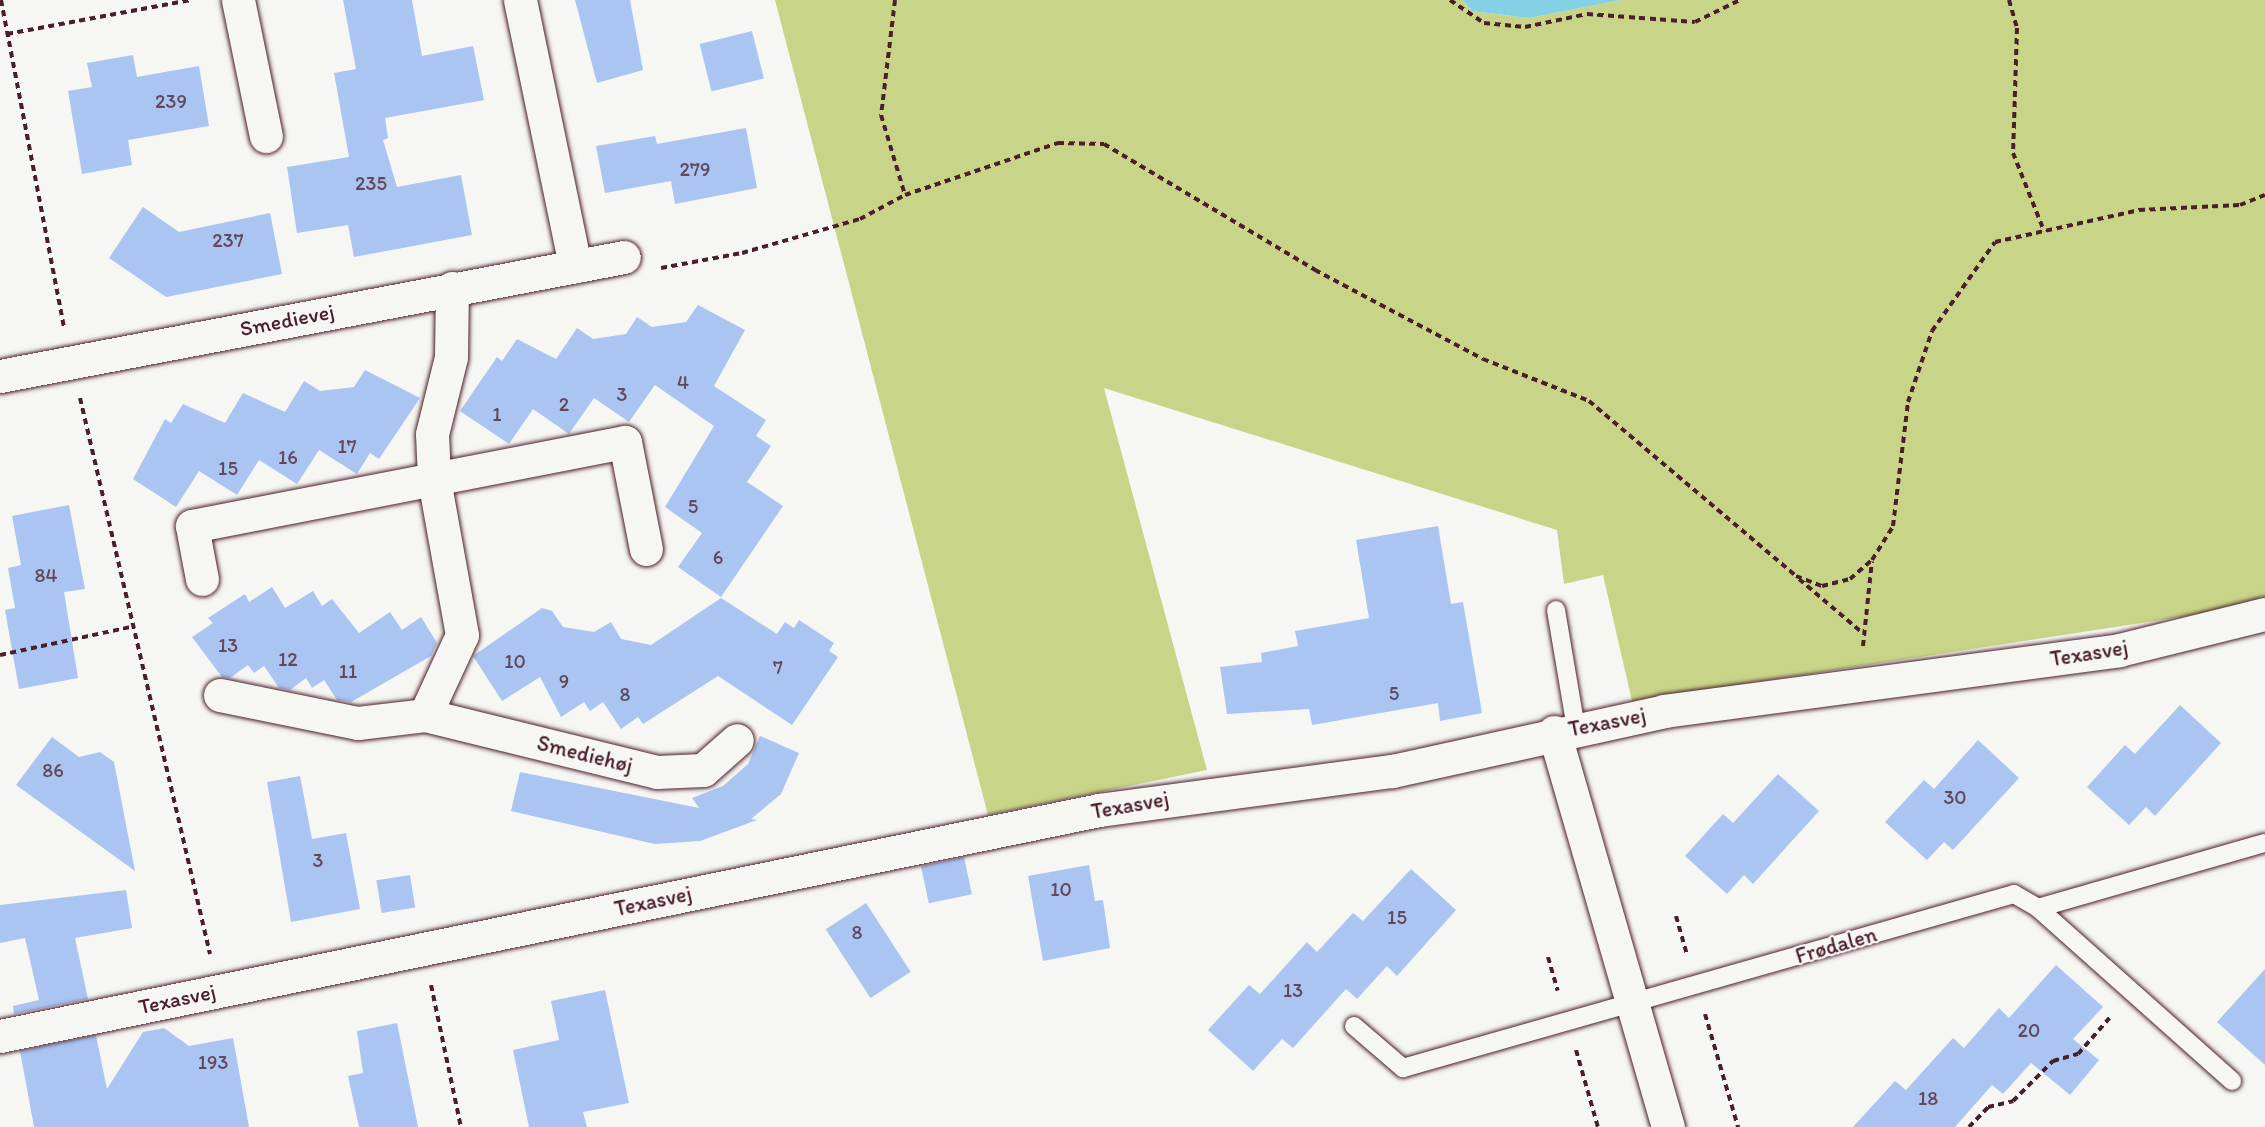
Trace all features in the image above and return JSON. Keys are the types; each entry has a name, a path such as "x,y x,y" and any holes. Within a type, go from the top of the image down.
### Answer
{"street":[{"path":"238,0 266,136"},
{"path":"520,0 575,266"},
{"name":"Smedievej","path":"0,376 624,257"},
{"path":"425,715 462,635 434,479 432,434 451,357 453,288"},
{"path":"202,579 192,526 625,442 646,549"},
{"name":"Texasvej","path":"0,1036 1099,810 1392,771 1505,750 1565,730 1869,684 2119,650 2265,614"},
{"name":"Smediehøj","path":"220,695 358,723 425,715 657,772 703,770 737,740"},
{"path":"1565,730 1632,1003 1668,1127"}],"lane":[{"path":"1556,610 1565,730"},
{"path":"2038,908 2265,843"},
{"name":"Frødalen","path":"1354,1026 1403,1068 2014,894 2038,908 2232,1081"}],"path":[{"path":"1,0 72,362 131,627 218,991"},
{"path":"7,34 191,0"},
{"path":"895,0 881,115 904,195"},
{"path":"1450,0 1484,23 1525,27 1587,14 1695,22 1740,0"},
{"path":"2008,0 2017,28 2013,153 2044,231"},
{"path":"624,257 648,270 742,253 860,219 904,195 1058,143 1104,144 1315,270 1482,359 1589,400 1860,631"},
{"path":"1796,576 1822,586 1850,579 1872,560 1893,526 1908,402 1932,331 1995,242 2139,210 2240,205 2265,195"},
{"path":"1869,684 1860,631 1872,560"},
{"path":"0,655 131,627"},
{"path":"1676,916 1738,1127"},
{"path":"423,949 461,1127"},
{"path":"1969,1127 1988,1107 2013,1101 2053,1061 2078,1053 2132,992"}],"green space":[{"path":"775,0 1463,0 1472,11 1529,18 1621,0 2265,0 2265,604 1632,701 1603,575 1564,584 1557,530 1104,388 1207,770 988,815"}],"water":[{"path":"1463,0 1621,0 1529,18 1472,11"}],"building":[{"path":"343,0 412,0 422,56 473,46 484,100 385,118 388,138 383,140 397,187 461,175 472,235 354,257 348,225 297,233 287,167 349,157 334,73 356,69"},
{"path":"575,0 630,0 643,70 597,83"},
{"path":"752,31 764,79 711,92 700,44"},
{"path":"133,55 137,77 199,66 209,126 128,140 132,165 82,174 68,91 92,87 87,63"},
{"path":"746,128 757,188 675,204 671,181 605,193 596,146 655,136 657,144"},
{"path":"143,207 179,232 270,213 282,274 166,297 109,258"},
{"path":"698,305 745,330 714,386 766,420 756,436 771,446 747,482 783,506 721,597 678,567 702,533 665,507 714,426 655,385 629,422 594,398 569,434 533,409 509,444 460,411 497,357 502,361 517,339 556,359 577,328 593,339 626,334 637,317 652,327 686,322"},
{"path":"365,370 420,398 379,459 370,453 357,474 319,450 297,484 259,460 237,495 199,471 176,507 133,479 165,419 171,423 183,404 225,423 243,393 285,412 304,381 320,391 354,387"},
{"path":"69,505 85,589 64,592 78,678 19,689 5,610 15,608 8,568 21,565 12,516"},
{"path":"1438,526 1451,604 1463,602 1482,713 1440,721 1438,703 1312,725 1309,709 1227,714 1220,667 1262,662 1261,653 1298,646 1295,631 1369,618 1356,540"},
{"path":"272,587 285,608 313,591 322,606 332,599 359,633 390,612 402,630 421,617 437,643 431,656 351,702 337,700 324,680 312,688 306,678 290,690 279,688 264,666 254,673 248,665 230,678 222,677 192,637 213,623 208,618 245,594 249,602"},
{"path":"721,598 777,634 785,622 794,628 799,620 834,643 829,651 838,657 792,725 718,676 643,724 638,717 621,729 603,702 590,711 584,702 561,717 540,677 502,701 473,656 542,608 552,611 563,627 594,632 611,622 621,639 651,645"},
{"path":"2180,705 2221,743 2155,816 2146,807 2129,825 2087,787 2125,745 2135,754"},
{"path":"760,736 799,753 781,794 751,819 757,820 700,841 655,844 511,811 520,772 699,808 692,798 723,786 748,764"},
{"path":"52,737 79,757 100,752 114,762 135,871 16,785"},
{"path":"1978,740 2019,778 1953,850 1944,842 1927,860 1885,822 1924,780 1934,789"},
{"path":"1778,774 1819,811 1753,884 1744,875 1727,894 1685,856 1723,814 1733,823"},
{"path":"300,776 312,839 346,833 360,909 291,922 267,782"},
{"path":"964,857 972,894 929,903 921,866"},
{"path":"1089,865 1095,901 1103,900 1110,948 1043,961 1028,876"},
{"path":"1411,869 1456,910 1397,976 1387,966 1357,999 1346,989 1293,1048 1282,1039 1253,1071 1208,1030 1249,985 1260,994 1307,942 1317,952 1353,913 1363,921"},
{"path":"410,875 415,908 382,913 376,880"},
{"path":"126,890 132,928 75,938 88,999 14,1014 13,1006 39,1000 25,938 0,943 0,905"},
{"path":"866,903 911,972 870,998 826,929"},
{"path":"2056,965 2103,1007 2073,1039 2099,1060 2070,1095 2031,1063 2003,1094 1992,1085 1955,1127 1853,1127 1895,1081 1906,1090 1953,1038 1964,1048 1999,1008 2009,1018"},
{"path":"2265,969 2265,1065 2217,1022"},
{"path":"605,990 629,1103 583,1112 587,1127 529,1127 513,1050 559,1040 551,1001"},
{"path":"397,1023 418,1127 359,1127 348,1076 363,1073 357,1031"},
{"path":"164,1028 189,1046 233,1038 249,1127 34,1127 20,1051 96,1035 107,1089 143,1032"}]}
